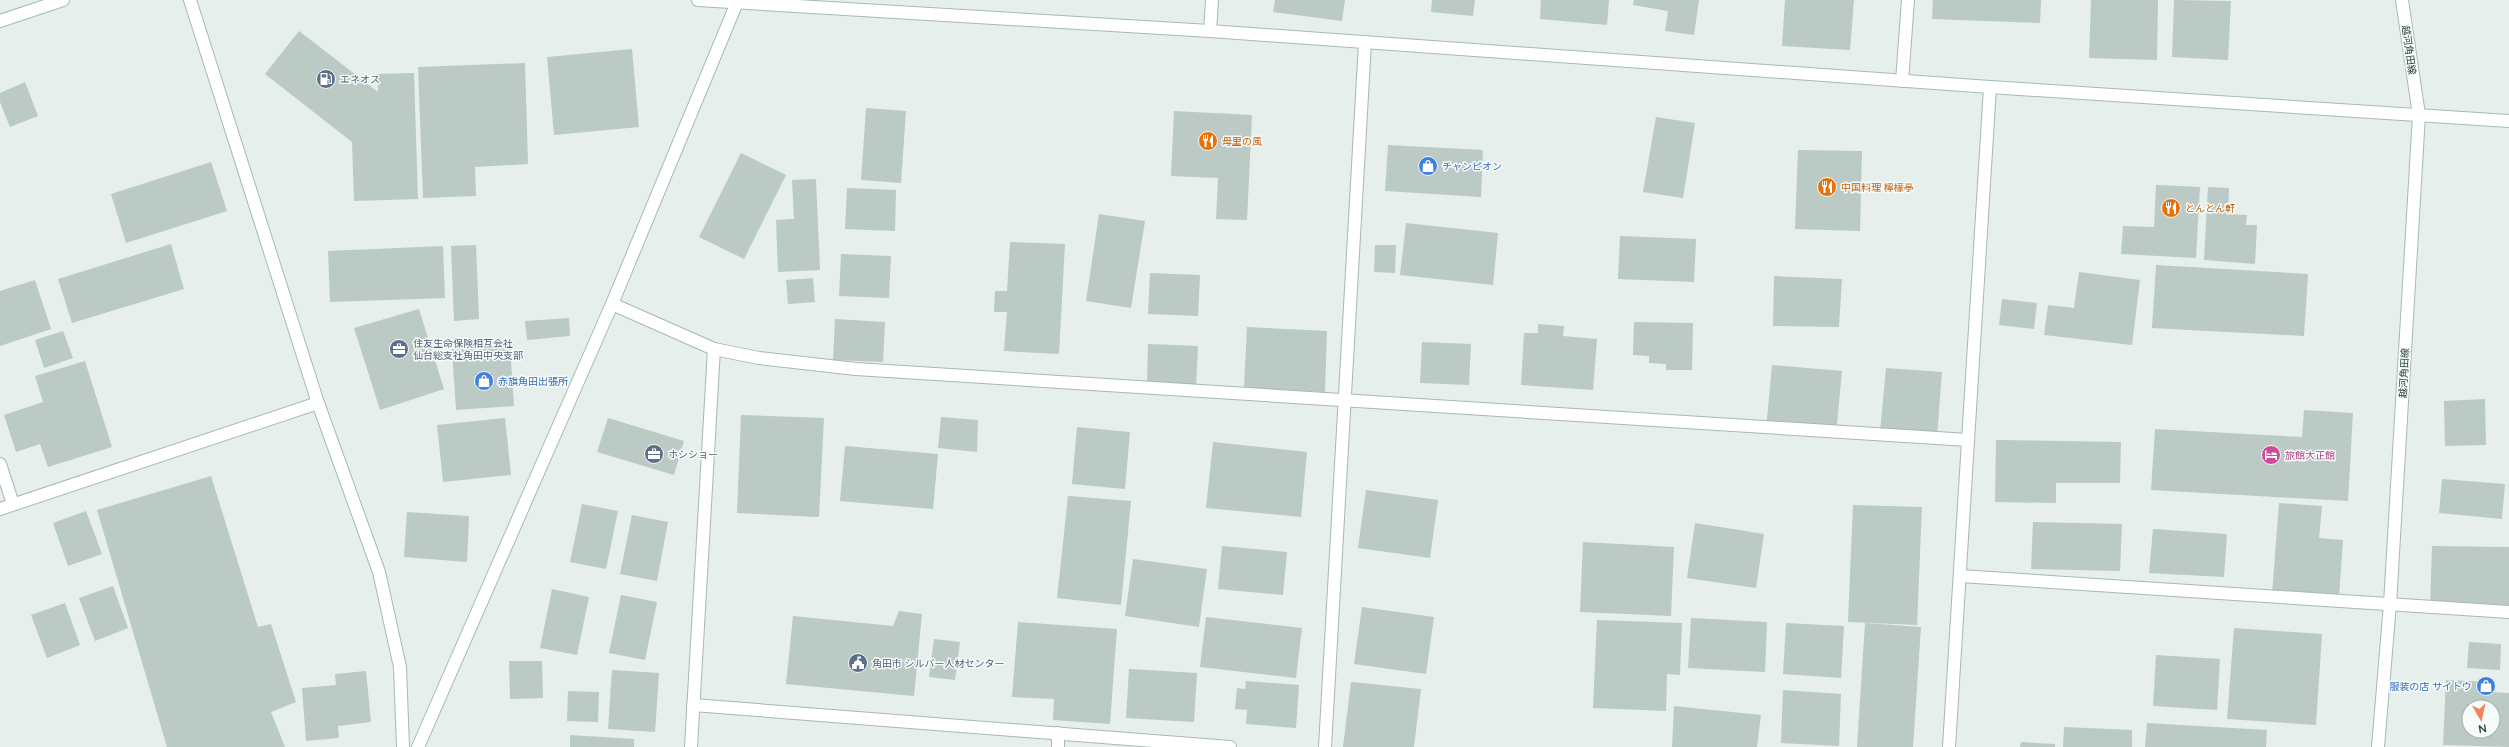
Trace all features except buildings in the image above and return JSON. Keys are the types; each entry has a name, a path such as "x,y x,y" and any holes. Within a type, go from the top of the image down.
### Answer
{"street":[{"path":"0,21 63,0"},
{"path":"190,0 318,403 379,572 400,667 402,747"},
{"path":"698,0 1210,31 1902,81 2509,121"},
{"path":"1210,31 1212,0"},
{"path":"1902,81 1908,0"},
{"name":"越河角田線","path":"2378,747 2390,604 2419,115 2402,0"},
{"path":"418,747 612,304 737,2"},
{"path":"1325,747 1365,42"},
{"path":"1949,747 1990,87"},
{"path":"612,304 714,349 759,358 856,369 1968,440"},
{"path":"691,747 714,349"},
{"path":"0,509 318,403"},
{"path":"0,464 13,504"},
{"path":"1960,576 2509,612"},
{"path":"693,705 1230,747"},
{"path":"1058,733 1058,747"}],"place":[{"name":"エネオス","path":"326,79"},
{"name":"母里の風","path":"1208,141"},
{"name":"チャンピオン","path":"1428,166"},
{"name":"中国料理 檸檬亭","path":"1827,187"},
{"name":"とんとん軒","path":"2171,208"},
{"name":"住友生命保険相互会社 仙台総支社角田中央支部","path":"399,349"},
{"name":"赤旗角田出張所","path":"484,381"},
{"name":"ホシショー","path":"654,454"},
{"name":"旅館大正館","path":"2271,455"},
{"name":"角田市 シルバー人材センター","path":"858,663"},
{"name":"服装の店 サイトウ","path":"2486,686"}]}
